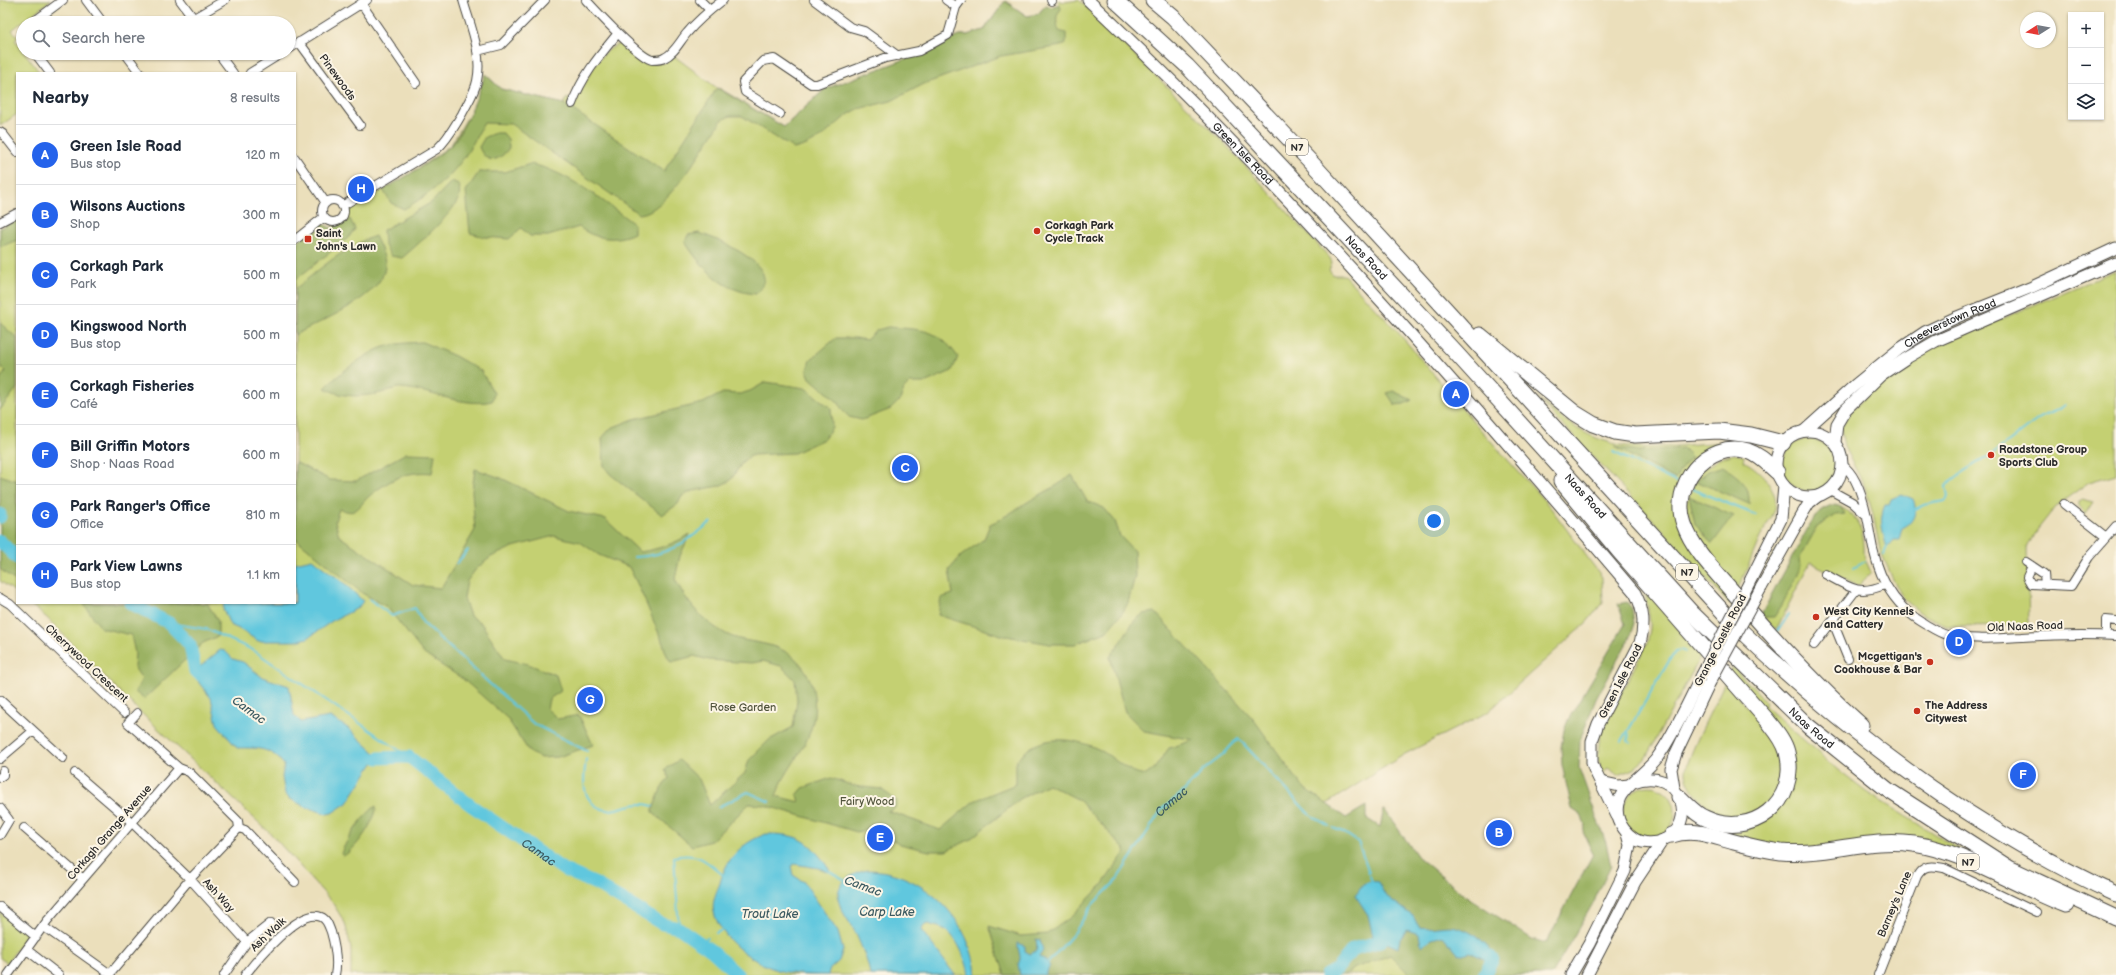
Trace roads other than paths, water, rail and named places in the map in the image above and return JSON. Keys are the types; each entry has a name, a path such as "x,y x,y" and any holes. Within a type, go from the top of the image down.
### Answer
{"highway":[{"name":"Naas Road","path":"1115,0 1187,66 1456,353 1692,613 1808,726 1888,790 2009,868 2116,918"},
{"name":"Naas Road","path":"1153,0 1173,17 1242,88 1746,636 1826,709 1908,773 2026,847 2116,894"},
{"name":"N7","path":"1436,298 1575,413 1593,424 1616,432 1636,435 1719,431 1751,435 1783,443"},
{"name":"N7","path":"1456,353 1618,550 1768,721 1779,736 1786,751 1789,768 1786,784 1781,798 1777,805 1759,818 1738,825 1724,825 1703,817 1677,792"},
{"name":"N7","path":"1777,472 1760,457 1740,450 1720,452 1702,461 1690,474 1682,497 1680,509 1684,524 1692,540 1732,591 1817,684 1881,742 1968,811"},
{"name":"N7","path":"1667,838 1683,832 1697,832 1739,844 1783,852 1883,842 1914,844 1961,858 2037,894 2116,923"}],"main road":[{"name":"Green Isle Road","path":"1088,0 1206,114 1334,251 1440,368 1634,593 1641,604 1644,630 1640,643 1598,724 1592,741 1592,763 1618,816"},
{"name":"Cheeverstown Road","path":"1804,431 1877,367 1898,350 1925,332 1957,317 2032,287 2116,248"},
{"name":"Cheeverstown Road","path":"1835,442 1837,424 1846,409 1881,375 1905,359 1936,341 2116,263"},
{"path":"1804,431 1814,431 1824,434 1835,442 1840,451 1842,465 1839,479 1830,490 1818,496 1800,496 1784,486 1777,472 1776,457 1783,443 1796,433 1804,431"},
{"name":"Grange Castle Road","path":"1587,975 1635,882 1681,821 1682,813 1671,770 1676,753 1706,680 1751,580 1781,519 1784,486"},
{"name":"Grange Castle Road","path":"1618,816 1619,799 1631,784 1648,770 1658,756 1706,680 1809,504 1818,496"},
{"path":"1601,782 1619,786 1631,784 1643,778 1654,778 1665,781 1677,792"},
{"path":"1618,816 1621,826 1627,834 1634,839 1644,843 1667,838"},
{"path":"1571,975 1589,944 1625,871 1630,846 1627,834"}],"street":[{"path":"41,16 63,0"},
{"path":"86,0 98,16"},
{"path":"180,0 191,16"},
{"path":"202,16 225,0"},
{"path":"342,206 444,143 475,88 478,73 478,55 463,0"},
{"path":"478,55 501,45 545,0"},
{"path":"586,0 618,33 651,60 664,58 710,10 723,0"},
{"path":"700,0 710,10"},
{"path":"814,0 850,27 864,31 898,56"},
{"path":"946,0 956,7"},
{"path":"780,114 747,94 743,88 743,82 764,61 774,59 811,84 817,84 875,61 919,51 948,36 956,7 962,0"},
{"path":"296,44 364,2 416,83"},
{"path":"572,104 576,92 591,66 618,33"},
{"name":"Pinewoods","path":"299,42 360,125"},
{"path":"40,60 49,72"},
{"path":"130,60 139,72"},
{"path":"223,60 232,72"},
{"path":"252,72 271,60"},
{"path":"0,132 16,151"},
{"path":"296,159 326,203"},
{"path":"333,200 342,206 344,213 340,219 330,222 324,218 322,212 326,203 333,200"},
{"path":"0,222 16,214"},
{"path":"296,239 324,218"},
{"name":"Old Naas Road","path":"1842,465 1849,469 1862,496 1874,557 1884,585 1895,600 1912,617 1945,635 1984,639 2037,636 2116,636"},
{"path":"1830,490 1840,494 1858,506 1866,515"},
{"path":"2064,504 2106,537"},
{"path":"2046,585 2044,574 2029,564 2028,574 2031,584 2046,585 2071,586 2089,557 2116,526"},
{"path":"1825,574 1856,590 1876,589 1884,585"},
{"path":"1814,645 1856,590"},
{"name":"Cherrywood Crescent","path":"0,598 10,604 124,713"},
{"path":"2106,630 2106,620 2116,621"},
{"path":"1831,623 1835,627 1848,659"},
{"path":"0,700 63,758"},
{"path":"137,713 128,723 179,768 189,772 238,821 239,828 245,830 295,882"},
{"path":"0,759 33,731"},
{"name":"Corkagh Grange Avenue","path":"8,975 36,937 83,879 179,768"},
{"path":"44,927 111,974 190,879 131,822 76,773"},
{"path":"0,808 9,820 0,835"},
{"path":"24,828 83,879"},
{"name":"Ash Way","path":"239,828 190,879 247,942"},
{"name":"Barney's Lane","path":"1878,975 1917,876 1921,869 1928,866 1944,868 2036,912"},
{"path":"0,907 36,937"},
{"name":"Ash Walk","path":"245,975 257,960 285,931 302,921 318,916 323,917 327,922 333,940 336,953 335,975"},
{"path":"224,975 247,942 271,923"},
{"path":"27,950 59,975"}],"water":[{"path":"1902,494 1913,499 1915,508 1914,516 1906,526 1902,528 1899,540 1894,540 1887,548 1882,526 1883,511 1885,505 1889,505 1891,499"},
{"path":"312,559 344,583 363,601 358,608 332,621 308,638 297,641 258,641 230,625 223,609 224,604 296,604 296,563"},
{"path":"220,650 225,651 233,659 243,662 262,677 289,686 294,715 301,722 330,717 348,728 377,755 395,757 395,760 386,759 373,763 347,803 332,813 327,814 306,807 290,799 285,794 282,777 284,765 279,759 264,750 237,748 217,724 211,698 199,683 195,671"},
{"name":"Trout Lake","path":"766,834 778,834 804,841 816,852 829,869 829,872 818,868 794,864 791,866 793,875 804,882 838,932 843,950 839,961 830,969 828,975 790,973 767,966 738,948 717,922 713,909 714,901 726,866 743,846"},
{"name":"Carp Lake","path":"867,870 885,872 902,877 933,895 957,922 966,937 972,954 976,975 969,975 961,951 950,934 944,929 928,924 923,926 922,931 955,975 870,975 860,944 841,908 838,893 840,887 848,878 854,874"},
{"path":"1371,881 1378,882 1385,895 1413,916 1419,927 1427,928 1451,926 1458,927 1472,933 1485,943 1497,961 1486,971 1488,961 1470,952 1459,955 1443,936 1432,939 1421,946 1419,934 1407,930 1400,939 1398,948 1373,937 1368,915 1355,895 1363,884"},
{"path":"1036,939 1040,940 1043,950 1039,956 1050,966 1046,972 1046,975 1020,975 1018,964 1020,956 1018,943 1025,946 1025,951 1030,954 1036,951"}],"waterway":[{"path":"1913,510 1924,505 1944,501 1948,496 1946,487 1956,477 1993,453 2040,418 2056,411 2064,405"},
{"path":"1613,452 1676,482"},
{"path":"1692,489 1756,515"},
{"path":"634,557 656,554 676,547 711,522"},
{"name":"Camac","path":"0,541 16,557"},
{"path":"1884,554 1887,547"},
{"path":"456,564 468,550"},
{"path":"1854,568 1865,561"},
{"path":"369,599 392,616 415,608 423,623 534,724 587,751"},
{"name":"Camac","path":"132,604 169,623 190,645 195,671 210,681"},
{"path":"1777,632 1789,614"},
{"name":"Camac","path":"169,623 206,629 253,650 409,757"},
{"path":"1622,741 1675,651 1681,650 1686,652"},
{"path":"1628,732 1628,741 1631,743"},
{"name":"Camac","path":"1046,965 1075,932 1093,904 1116,881 1162,809 1182,793 1206,768 1223,755 1238,738 1309,814 1329,826"},
{"name":"Camac","path":"378,758 409,757 469,804 564,870 596,884 662,924 679,928 712,951 738,975"},
{"path":"586,759 584,778 585,791 591,802 596,806 604,810 637,804 653,806"},
{"path":"718,807 748,792 770,802"},
{"name":"Camac","path":"1333,828 1343,832 1358,842 1369,873"},
{"name":"Camac","path":"679,928 674,857 690,856 701,858 723,875"},
{"name":"Camac","path":"827,870 846,881"},
{"name":"Camac","path":"1370,876 1372,882"},
{"name":"Camac","path":"1326,975 1337,969 1353,949 1381,941 1383,928 1386,928"},
{"path":"716,933 724,929"},
{"path":"698,941 708,938"},
{"name":"Camac","path":"1484,975 1493,958 1490,956"}],"place":[{"name":"Park View Lawns","path":"361,189"},
{"name":"Corkagh Park Cycle Track","path":"1037,231"},
{"name":"Saint John's Lawn","path":"308,239"},
{"name":"Green Isle Road","path":"1456,394"},
{"name":"Roadstone Group Sports Club","path":"1991,455"},
{"name":"Corkagh Park","path":"905,468"},
{"name":"West City Kennels and Cattery","path":"1816,617"},
{"name":"Kingswood North","path":"1959,642"},
{"name":"Mcgettigan's Cookhouse & Bar","path":"1930,662"},
{"name":"Park Ranger's Office","path":"590,700"},
{"name":"The Address Citywest","path":"1917,711"},
{"name":"Bill Griffin Motors","path":"2023,775"},
{"name":"Wilsons Auctions","path":"1499,833"},
{"name":"Corkagh Fisheries","path":"880,838"}],"park label":[{"name":"Rose Garden","path":"743,707"},
{"name":"Fairy Wood","path":"867,801"}]}
